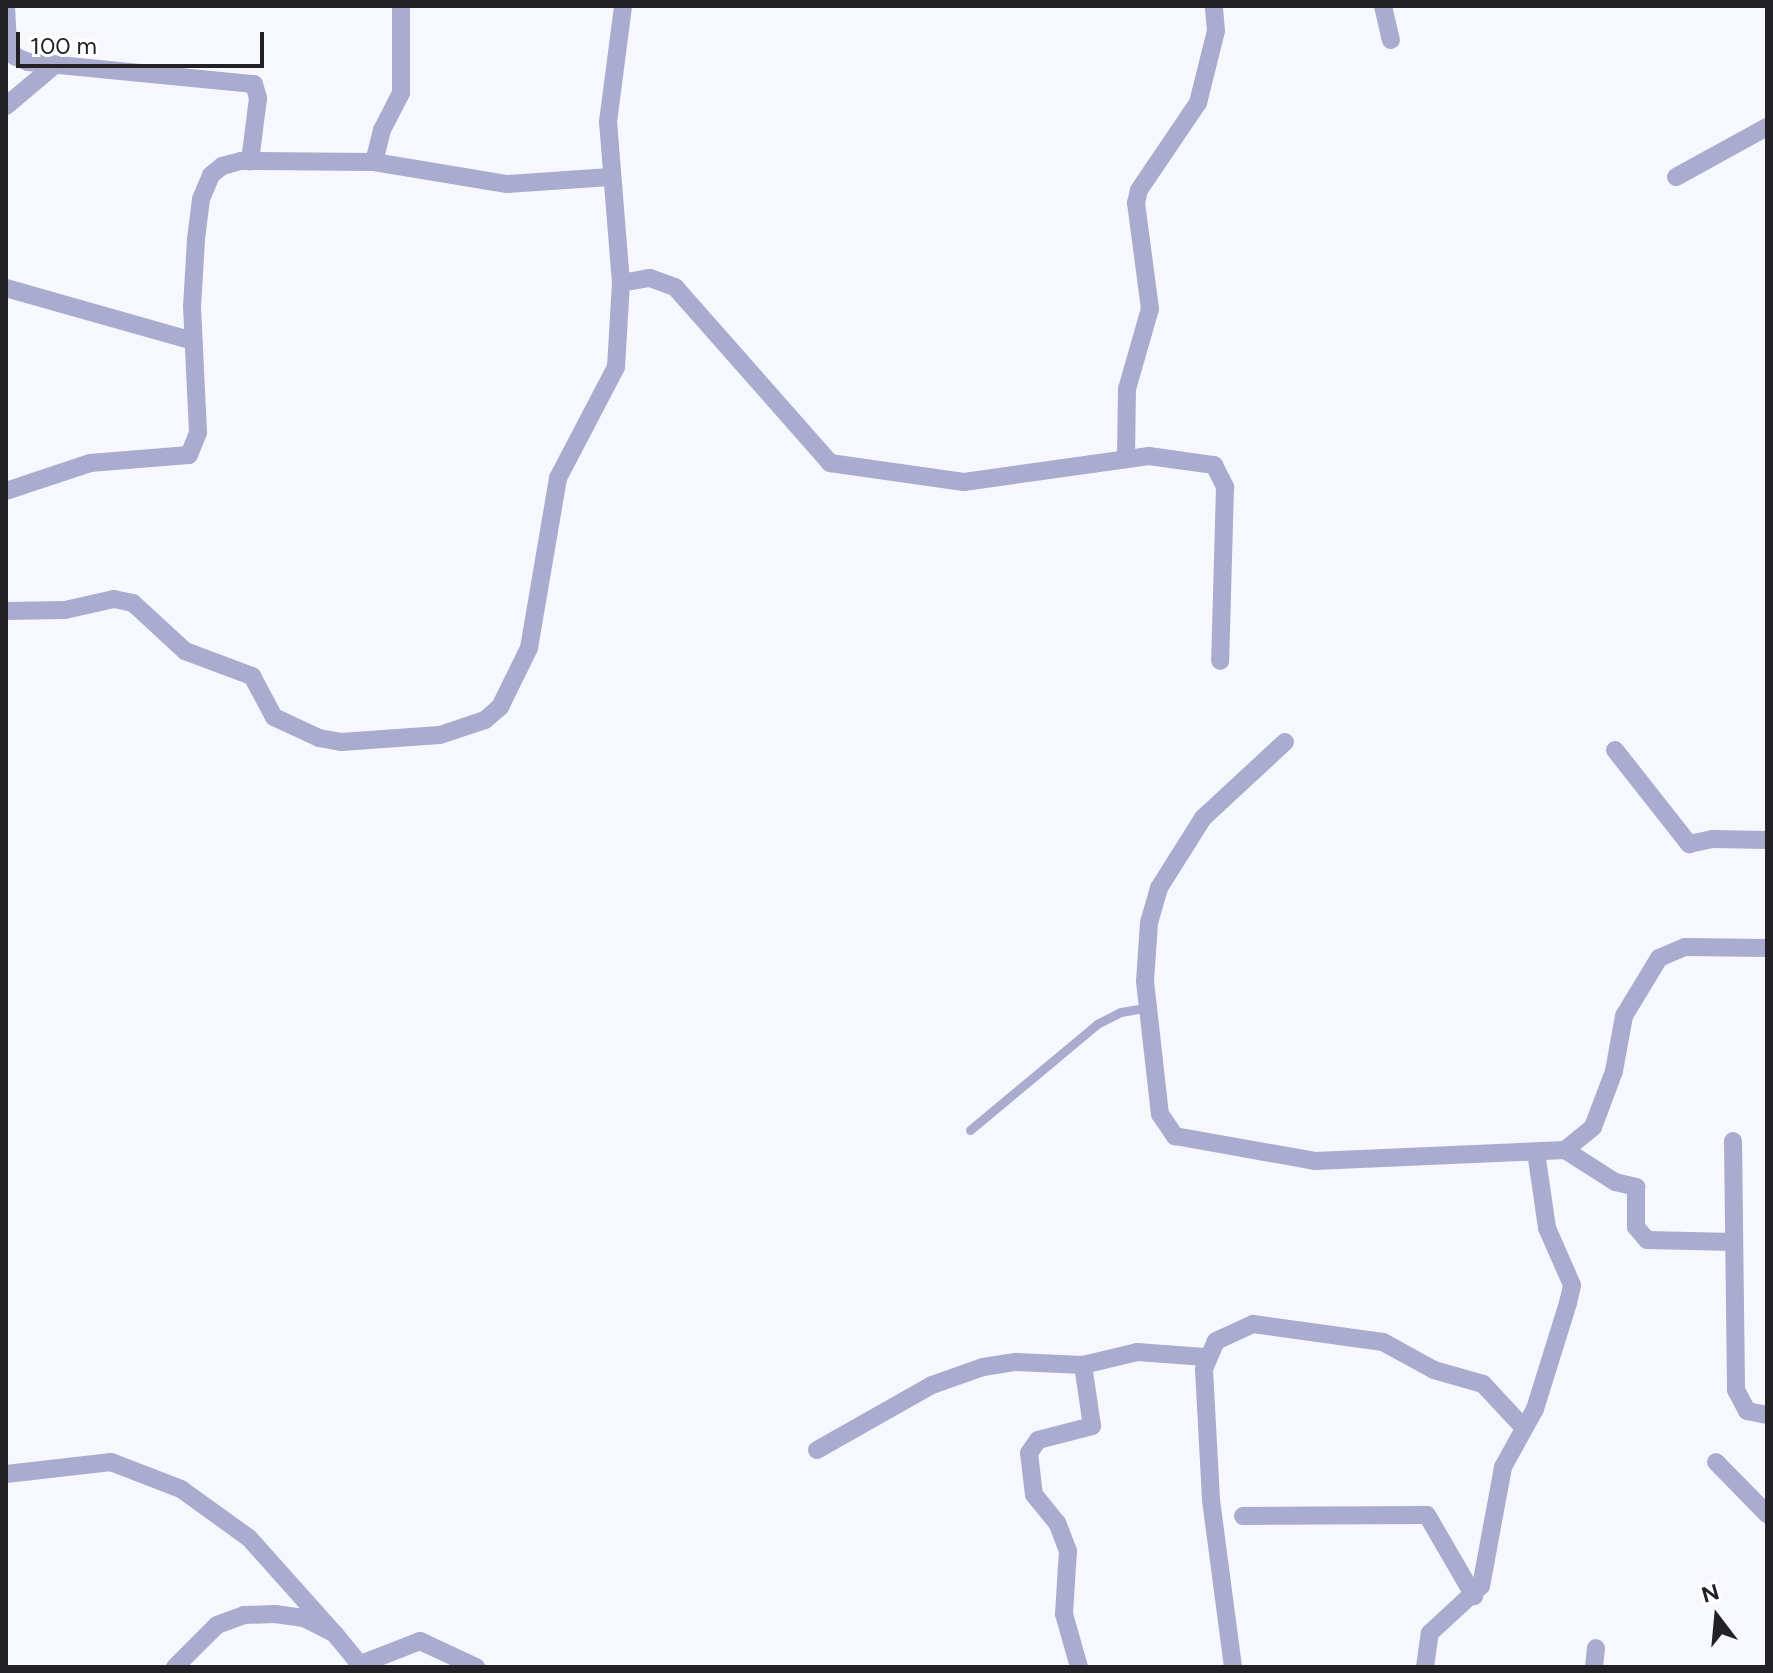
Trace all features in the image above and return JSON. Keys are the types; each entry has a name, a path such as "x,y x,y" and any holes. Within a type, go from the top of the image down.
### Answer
{"street":[{"path":"6,6 8,43 14,56 56,64 247,81 258,98 250,161"},
{"path":"374,162 403,85 401,6"},
{"path":"6,611 65,610 114,599 133,603 185,651 252,676 274,717 319,738 341,742 440,735 485,720 500,707 529,648 558,478 616,367 621,283 610,177 608,122 623,6"},
{"path":"1126,458 1127,389 1150,309 1136,203 1139,190 1198,103 1216,31 1214,6"},
{"path":"1383,6 1391,40"},
{"path":"6,106 56,64"},
{"path":"1676,177 1767,127"},
{"path":"6,491 90,463 189,455 198,433 193,341 201,199 211,175 222,166 250,161 374,162 507,184 610,177"},
{"path":"621,283 650,278 675,287 830,463 964,482 1126,458 1196,459 1222,475 1220,661"},
{"path":"6,288 193,341"},
{"path":"1285,742 1224,793 1175,856 1149,923 1148,1007 1160,1114 1165,1127 1189,1142 1315,1161 1565,1150 1593,1127 1614,1071 1624,1016 1659,958 1685,947 1767,948"},
{"path":"1615,750 1689,844 1712,839 1767,840"},
{"path":"1733,1141 1736,1390 1747,1411 1767,1415"},
{"path":"1565,1150 1615,1182 1636,1187 1636,1227 1647,1240 1734,1242"},
{"path":"1425,1667 1430,1633 1474,1596 1485,1571 1503,1467 1535,1409 1572,1285 1547,1228 1536,1152"},
{"path":"1233,1667 1225,1576 1213,1528 1205,1357 1226,1333 1253,1324 1361,1336 1446,1375 1483,1384 1524,1428"},
{"path":"817,1450 956,1374 1016,1362 1083,1365 1137,1352 1205,1357"},
{"path":"1079,1667 1064,1614 1068,1551 1057,1523 1034,1495 1029,1453 1038,1440 1092,1426 1083,1365"},
{"path":"6,1474 111,1462 170,1484 218,1511 249,1538 362,1665 420,1641 431,1642 469,1666"},
{"path":"1716,1462 1767,1514"},
{"path":"1243,1516 1427,1515 1474,1596"},
{"path":"175,1667 217,1625 244,1615 304,1618 334,1633"}],"lane":[{"path":"970,1130 1097,1024 1121,1012 1148,1007"}]}
